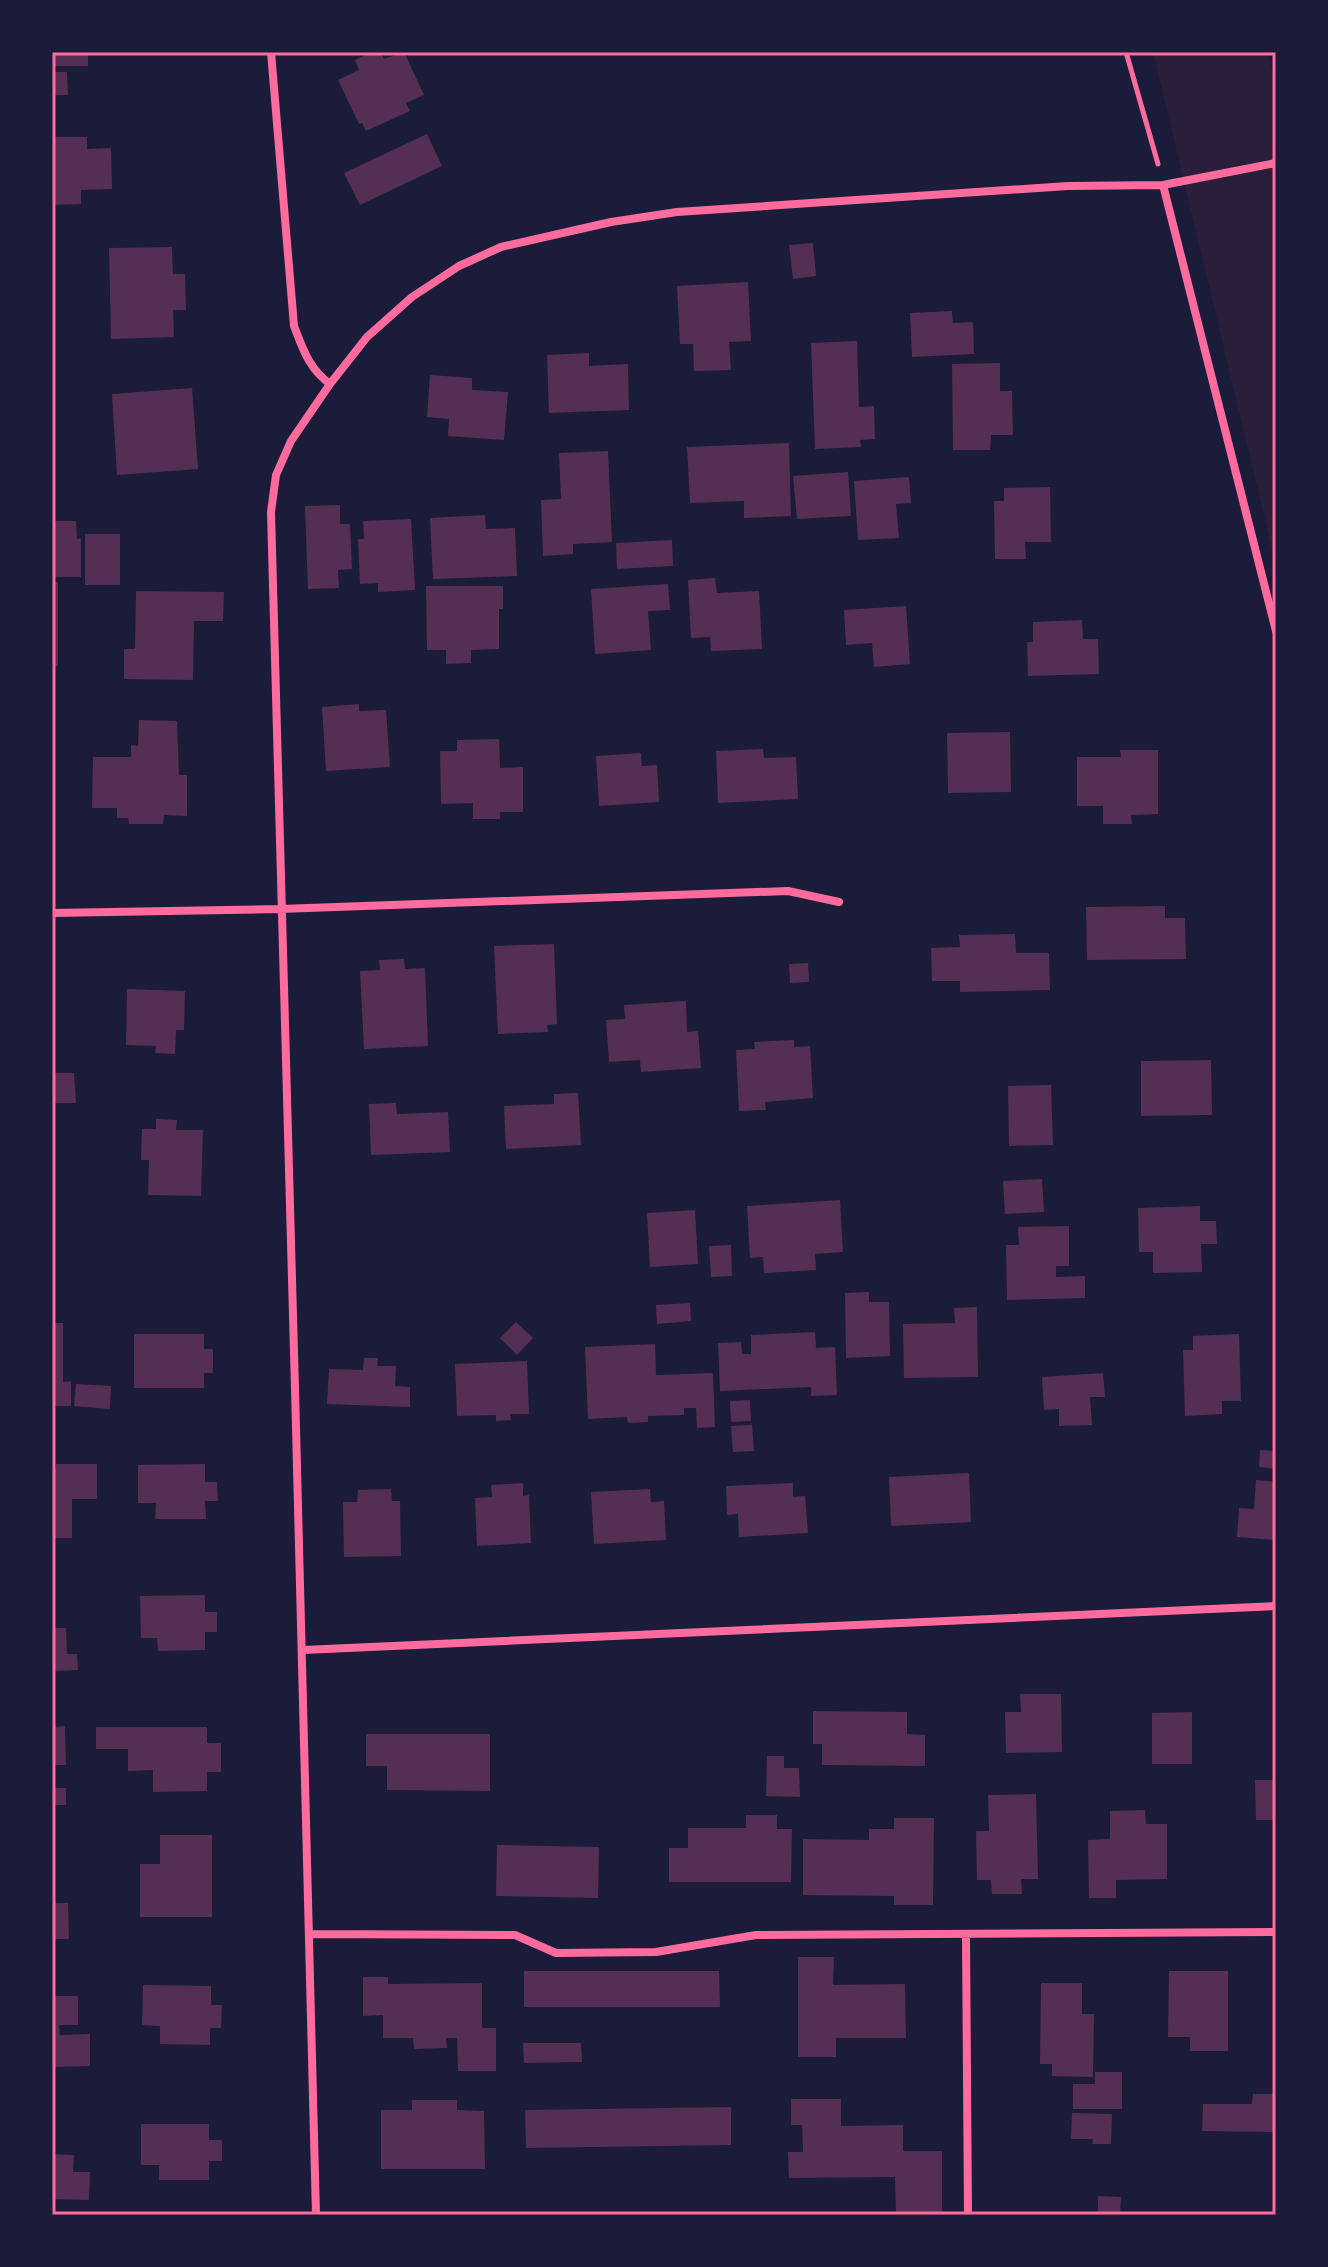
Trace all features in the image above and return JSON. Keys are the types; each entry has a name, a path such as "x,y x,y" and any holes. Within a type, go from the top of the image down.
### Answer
{"street":[{"path":"271,52 294,326 305,356 317,374 330,384"},
{"path":"316,2215 271,512 276,475 291,441 367,337 412,297 459,266 501,247 611,222 677,212 1068,186 1163,185 1276,163"},
{"path":"1163,185 1276,631"},
{"path":"52,913 280,909 788,891 839,902"},
{"path":"303,1650 1276,1606"},
{"path":"310,1934 515,1935 556,1953 656,1952 756,1935 1276,1932"},
{"path":"966,1936 968,2215"}],"path":[{"path":"1126,52 1163,185"}],"shaded area":[{"path":"1153,52 1268,52 1275,80 1276,566"}],"building":[{"path":"52,52 88,52 88,66 52,66"},
{"path":"372,52 381,52 384,59 404,52 424,95 406,103 410,111 366,131 362,123 359,124 338,80 359,70 355,60"},
{"path":"52,72 67,72 68,95 52,95"},
{"path":"427,134 442,166 360,205 344,173"},
{"path":"52,137 87,137 87,149 111,148 112,189 81,190 81,204 52,205"},
{"path":"813,243 816,276 793,279 789,245"},
{"path":"172,247 173,274 185,274 186,310 173,310 174,337 111,339 109,248"},
{"path":"748,282 751,341 729,342 731,370 694,371 693,344 680,344 677,286"},
{"path":"952,311 953,323 973,322 974,354 912,357 910,313"},
{"path":"857,341 859,407 874,406 875,439 860,440 861,447 815,449 811,343"},
{"path":"589,353 589,366 628,364 629,410 549,413 547,355"},
{"path":"1000,363 1000,391 1012,391 1013,435 991,435 990,450 953,450 952,364"},
{"path":"430,375 472,378 472,390 508,392 504,440 448,436 449,419 427,417"},
{"path":"192,388 198,469 117,475 112,394"},
{"path":"789,443 791,516 744,518 744,501 690,503 687,447"},
{"path":"608,451 612,542 573,544 573,554 543,556 541,500 561,499 559,453"},
{"path":"848,472 851,516 797,519 793,476"},
{"path":"909,477 911,503 896,504 899,538 858,540 854,481"},
{"path":"1050,487 1051,542 1025,542 1026,559 995,559 994,501 1004,501 1004,488"},
{"path":"340,505 340,524 350,524 352,569 338,570 339,588 308,589 305,506"},
{"path":"485,515 486,529 515,528 517,576 433,579 430,518"},
{"path":"411,519 415,590 378,592 378,583 360,584 358,539 364,539 363,521"},
{"path":"52,521 76,521 77,539 81,538 81,577 52,577"},
{"path":"85,534 120,534 120,585 85,585"},
{"path":"672,540 673,566 617,569 616,543"},
{"path":"715,578 717,593 759,591 762,649 711,651 710,637 691,638 688,580"},
{"path":"52,582 58,582 58,666 52,666"},
{"path":"668,584 670,610 648,611 651,650 595,654 591,589"},
{"path":"426,586 503,586 503,609 499,609 499,649 471,650 471,663 446,664 446,650 427,650"},
{"path":"136,591 224,592 223,621 194,621 193,680 124,679 124,649 135,649"},
{"path":"906,606 910,664 874,667 872,643 846,645 844,610"},
{"path":"1082,620 1083,639 1098,639 1099,674 1028,676 1027,642 1033,642 1033,622"},
{"path":"359,704 359,711 386,710 390,767 326,771 322,707"},
{"path":"139,720 177,721 179,775 187,775 187,816 164,815 163,824 129,824 128,818 117,818 117,808 92,808 93,757 131,757 131,745 138,746"},
{"path":"1010,732 1011,792 948,793 947,733"},
{"path":"499,739 500,768 523,767 523,812 500,812 500,819 473,819 473,803 441,804 440,751 457,751 457,740"},
{"path":"763,749 764,758 796,757 798,799 718,803 716,751"},
{"path":"1120,750 1158,750 1158,814 1131,815 1132,824 1103,824 1103,806 1077,806 1077,757 1121,757"},
{"path":"641,753 642,766 657,765 659,802 599,806 596,756"},
{"path":"1165,906 1165,918 1185,918 1186,959 1087,960 1086,907"},
{"path":"1015,934 1016,953 1049,953 1050,990 960,992 960,981 932,981 931,948 960,947 959,935"},
{"path":"554,944 557,1024 547,1025 548,1032 498,1034 494,946"},
{"path":"404,959 405,969 425,968 428,1046 364,1049 360,971 380,970 379,960"},
{"path":"808,963 809,982 790,983 789,964"},
{"path":"127,989 185,991 184,1030 176,1030 175,1054 155,1053 156,1046 126,1045"},
{"path":"686,1001 687,1032 698,1031 701,1068 641,1072 640,1060 609,1062 606,1020 625,1019 624,1005"},
{"path":"794,1040 794,1047 810,1046 813,1098 765,1102 766,1110 739,1111 736,1050 755,1049 754,1042"},
{"path":"1211,1060 1212,1115 1141,1116 1141,1061"},
{"path":"52,1073 74,1073 76,1103 52,1103"},
{"path":"1051,1085 1053,1145 1009,1146 1008,1086"},
{"path":"578,1093 581,1145 506,1149 504,1106 554,1104 554,1094"},
{"path":"396,1103 397,1114 448,1112 450,1152 371,1155 369,1104"},
{"path":"156,1119 177,1120 176,1130 203,1130 201,1196 148,1195 149,1160 141,1160 142,1129 156,1129"},
{"path":"1042,1179 1044,1212 1005,1214 1003,1181"},
{"path":"840,1200 843,1252 815,1254 816,1270 764,1273 763,1257 750,1258 747,1206"},
{"path":"1200,1206 1200,1221 1216,1221 1217,1244 1201,1244 1202,1272 1153,1273 1153,1252 1139,1252 1138,1208"},
{"path":"695,1210 698,1264 650,1267 647,1213"},
{"path":"1069,1226 1069,1266 1056,1266 1056,1277 1085,1276 1085,1298 1007,1300 1006,1245 1019,1245 1018,1227"},
{"path":"731,1245 732,1276 711,1277 709,1246"},
{"path":"869,1292 869,1302 889,1302 890,1356 846,1358 845,1293"},
{"path":"690,1303 691,1321 657,1324 656,1305"},
{"path":"977,1307 978,1377 904,1378 903,1324 955,1323 954,1308"},
{"path":"516,1322 533,1338 517,1355 500,1338"},
{"path":"52,1323 63,1323 63,1382 71,1381 71,1406 52,1406"},
{"path":"815,1332 816,1348 835,1347 837,1395 811,1396 811,1387 720,1391 718,1343 741,1342 742,1354 751,1354 751,1335"},
{"path":"134,1334 204,1334 204,1349 213,1349 213,1373 204,1373 204,1388 134,1388"},
{"path":"1239,1334 1241,1401 1222,1401 1222,1414 1185,1416 1183,1350 1193,1350 1193,1336"},
{"path":"655,1344 656,1375 713,1373 715,1427 697,1428 696,1408 684,1408 684,1415 648,1416 648,1422 628,1423 627,1417 588,1419 585,1347"},
{"path":"364,1358 378,1358 377,1366 396,1366 395,1386 410,1387 410,1407 327,1404 329,1369 363,1370"},
{"path":"527,1361 529,1414 510,1414 511,1420 496,1421 496,1415 457,1416 455,1364"},
{"path":"1103,1373 1105,1397 1090,1397 1092,1425 1059,1426 1059,1409 1044,1410 1042,1377"},
{"path":"76,1384 111,1386 110,1409 74,1406"},
{"path":"750,1400 751,1421 731,1422 730,1401"},
{"path":"752,1425 754,1451 733,1452 731,1426"},
{"path":"1260,1450 1276,1451 1276,1469 1259,1467"},
{"path":"56,1464 97,1464 97,1499 72,1499 72,1538 52,1538 52,1469 56,1469"},
{"path":"205,1464 205,1482 217,1482 218,1501 205,1501 206,1519 155,1519 156,1503 138,1503 138,1465"},
{"path":"969,1473 971,1522 891,1526 889,1477"},
{"path":"1256,1480 1276,1482 1276,1540 1237,1537 1239,1508 1254,1509"},
{"path":"523,1483 523,1496 529,1495 531,1543 477,1546 475,1498 492,1497 491,1485"},
{"path":"793,1483 793,1497 805,1496 808,1533 739,1537 738,1514 727,1515 726,1486"},
{"path":"391,1489 392,1501 400,1501 401,1556 344,1557 343,1502 357,1502 358,1490"},
{"path":"650,1489 651,1502 664,1501 666,1540 594,1544 591,1492"},
{"path":"205,1595 205,1612 217,1612 217,1632 205,1632 205,1650 158,1651 157,1638 141,1638 140,1596"},
{"path":"52,1628 66,1628 67,1654 77,1654 78,1670 52,1671"},
{"path":"1020,1694 1061,1694 1062,1752 1006,1753 1005,1712 1021,1712"},
{"path":"813,1711 907,1712 907,1734 925,1735 925,1766 822,1765 822,1744 813,1744"},
{"path":"1192,1712 1192,1764 1152,1764 1152,1713"},
{"path":"65,1726 66,1765 52,1765 52,1727"},
{"path":"96,1727 207,1727 207,1743 221,1743 221,1772 207,1772 207,1791 153,1792 153,1770 128,1771 128,1749 96,1749"},
{"path":"366,1734 490,1734 490,1791 387,1790 387,1766 366,1766"},
{"path":"767,1756 784,1756 784,1768 799,1768 800,1797 766,1796"},
{"path":"1255,1780 1276,1780 1276,1820 1256,1820"},
{"path":"52,1788 66,1788 66,1805 52,1805"},
{"path":"1036,1794 1038,1879 1021,1879 1022,1894 992,1894 991,1880 977,1880 976,1831 989,1831 988,1795"},
{"path":"1145,1810 1146,1824 1167,1824 1167,1879 1116,1880 1116,1898 1089,1898 1088,1840 1110,1839 1110,1811"},
{"path":"746,1815 777,1815 777,1829 792,1829 791,1882 669,1882 669,1848 688,1848 688,1828 746,1828"},
{"path":"894,1818 934,1818 933,1905 894,1905 894,1896 803,1895 803,1839 869,1840 869,1829 894,1829"},
{"path":"160,1835 212,1835 212,1917 140,1917 140,1864 160,1864"},
{"path":"497,1845 599,1847 598,1898 496,1896"},
{"path":"52,1903 68,1903 69,1939 52,1939"},
{"path":"798,1957 834,1957 833,1985 905,1984 906,2038 836,2038 836,2057 798,2057"},
{"path":"524,1971 719,1971 720,2007 524,2007"},
{"path":"1169,1971 1228,1971 1228,2051 1190,2051 1190,2037 1168,2037"},
{"path":"363,1977 388,1977 388,1984 482,1983 482,2028 496,2028 496,2071 458,2071 457,2038 446,2038 447,2048 414,2049 413,2038 383,2038 383,2015 363,2016"},
{"path":"1041,1983 1082,1983 1082,2014 1094,2014 1093,2077 1052,2076 1052,2064 1040,2064"},
{"path":"143,1985 211,1986 211,2005 222,2005 221,2028 210,2028 210,2045 160,2044 160,2026 142,2025"},
{"path":"52,1996 78,1996 78,2025 59,2025 60,2035 90,2034 90,2066 52,2067"},
{"path":"523,2043 581,2043 582,2062 524,2063"},
{"path":"1095,2072 1122,2072 1122,2109 1073,2109 1073,2084 1095,2084"},
{"path":"1253,2094 1276,2094 1276,2132 1202,2131 1203,2104 1252,2104"},
{"path":"791,2099 841,2099 841,2126 903,2125 903,2151 942,2151 942,2215 896,2215 895,2177 789,2178 788,2152 803,2152 802,2125 791,2125"},
{"path":"412,2100 457,2100 457,2110 484,2111 485,2169 381,2169 381,2110 412,2110"},
{"path":"731,2107 731,2145 526,2148 525,2110"},
{"path":"1072,2113 1112,2114 1111,2144 1092,2144 1093,2139 1071,2139"},
{"path":"141,2124 209,2124 209,2140 222,2140 222,2161 209,2161 209,2180 159,2180 159,2165 141,2165"},
{"path":"52,2154 74,2155 73,2172 90,2172 89,2200 52,2199"},
{"path":"1098,2196 1121,2197 1120,2215 1098,2215"}]}
